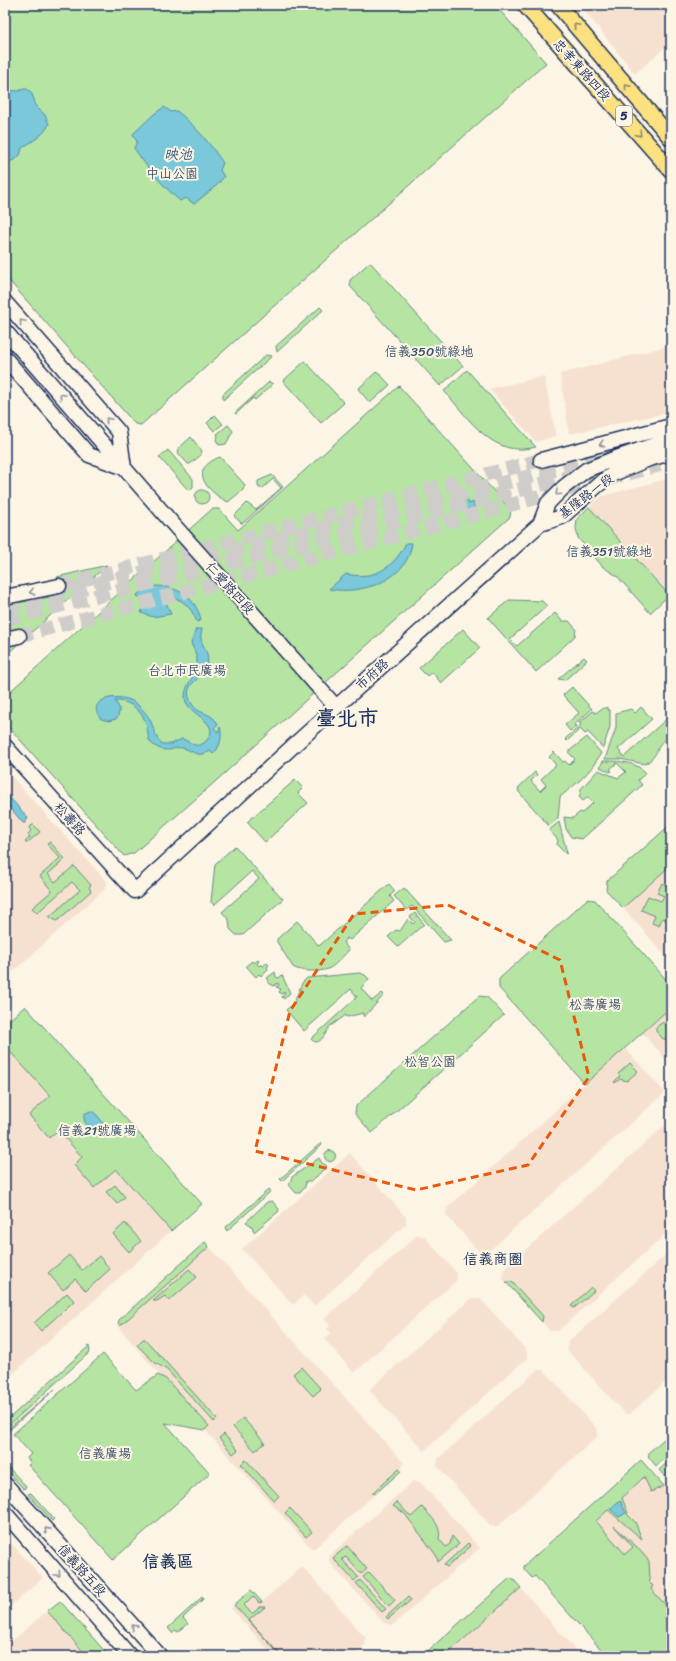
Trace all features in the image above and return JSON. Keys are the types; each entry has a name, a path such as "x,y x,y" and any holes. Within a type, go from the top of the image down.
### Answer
{"main road":[{"name":"忠孝東路四段","path":"525,5 671,170"},
{"name":"忠孝東路四段","path":"558,5 671,138"},
{"path":"5,302 120,432 124,468"},
{"name":"仁愛路四段","path":"5,331 124,468 336,707"},
{"name":"仁愛路四段","path":"5,358 89,455 124,468"},
{"path":"541,460 671,426"},
{"name":"基隆路一段","path":"540,524 548,503 564,487 586,470 671,439"},
{"name":"基隆路一段","path":"540,524 562,517 598,485 613,474 632,465 671,453"},
{"name":"市府路","path":"135,892 336,707 540,524"},
{"path":"5,597 59,586"},
{"path":"5,639 19,636"},
{"name":"松壽路","path":"5,746 135,892"},
{"name":"信義路五段","path":"5,1484 160,1656"},
{"name":"信義路五段","path":"5,1513 130,1656"}],"highlighted area":[{"path":"448,905 560,960 589,1077 528,1165 416,1190 255,1151 290,1011 354,914"}],"shaded area":[{"path":"580,5 671,5 671,42 635,74"},
{"path":"671,345 671,412 569,434 560,374"},
{"path":"544,376 556,436 536,442 489,389"},
{"path":"671,478 671,593 669,595 589,507 602,496"},
{"path":"5,769 107,882 107,885 105,889 5,979"},
{"path":"671,865 671,962 623,908"},
{"path":"671,1007 671,1065 642,1033"},
{"path":"5,1046 50,1096 29,1115 58,1130 83,1157 74,1165 94,1188 116,1169 171,1231 5,1381"},
{"path":"625,1048 665,1093 487,1253 480,1253 446,1215 447,1208"},
{"path":"664,1126 671,1134 671,1229 558,1331 550,1331 502,1278 503,1270"},
{"path":"350,1153 406,1217 406,1224 314,1306 304,1295 293,1305 242,1249"},
{"path":"417,1235 424,1236 457,1273 457,1280 354,1373 324,1339 331,1333 327,1329 330,1326 324,1319"},
{"path":"205,1242 403,1462 402,1470 314,1549 312,1549 205,1430 105,1412 160,1375 118,1327 119,1320"},
{"path":"671,1250 671,1377 630,1414 625,1414 567,1350 568,1342"},
{"path":"472,1298 480,1298 527,1351 527,1358 424,1451 369,1390"},
{"path":"537,1370 544,1370 598,1430 597,1437 498,1526 491,1526 437,1466 438,1459"},
{"path":"651,1472 671,1494 671,1614 596,1521"},
{"path":"413,1481 420,1482 480,1548 393,1625 384,1623 329,1562 330,1555"},
{"path":"5,1536 43,1578 5,1611"},
{"path":"302,1566 366,1638 365,1645 353,1656 273,1656 231,1608 251,1590 262,1602"},
{"path":"521,1588 581,1656 445,1656"},
{"path":"47,1611 87,1656 5,1656 5,1647"}],"green space":[{"name":"中山公園","path":"5,5 495,5 546,63 141,425 135,424 5,276"},
{"name":"信義350號綠地","path":"370,262 463,366 440,386 350,286 350,280"},
{"path":"320,307 323,310 277,352 276,346"},
{"path":"266,355 272,356 223,400 223,394"},
{"path":"305,361 344,403 321,423 283,381"},
{"name":"信義350號綠地","path":"467,370 536,447 520,449 507,447 494,442 473,424 444,391"},
{"path":"377,371 390,385 370,403 358,389"},
{"path":"269,382 273,384 255,400 253,398 236,414 235,413"},
{"name":"台北市民廣場","path":"399,386 511,510 510,517 207,789 134,853 124,856 5,723 5,696 212,509 219,509 238,530"},
{"path":"215,415 223,424 214,431 207,423"},
{"path":"228,425 233,431 226,444 219,445 216,440 218,436 217,434"},
{"path":"191,437 202,451 201,455 188,464 178,453 179,448"},
{"path":"168,450 193,479 193,487 189,491 159,457"},
{"path":"220,457 245,485 243,490 228,502 210,490 203,476 203,471 207,464"},
{"path":"272,475 283,487 243,523 241,523 234,516 247,503 256,510 281,488 273,479 263,488 259,488 258,481"},
{"path":"202,490 207,492 209,497 207,502 202,504 197,502 195,497 197,492"},
{"name":"信義351號綠地","path":"589,507 669,595 650,613 617,576 603,567 578,538 576,528 577,519"},
{"path":"107,565 5,656 5,605 61,595 57,577"},
{"path":"509,600 542,601 547,606 510,639 517,646 555,613 562,621 569,621 576,629 575,636 536,672 488,618"},
{"path":"463,629 480,648 441,683 432,672 427,676 419,668"},
{"path":"584,657 587,660 565,680 558,679"},
{"path":"572,687 592,709 574,725 576,726 570,731 565,725 579,713 563,695"},
{"path":"608,707 608,710 610,710 610,727 603,748 588,732 585,734 580,729 567,741 565,739 581,725 579,723 593,711 596,713 601,709"},
{"path":"641,707 652,719 618,749 624,757 671,715 671,738 661,743 653,757 645,764 620,759 605,759 616,728 616,713 631,709 635,713"},
{"path":"587,737 601,753 588,773 560,797 558,818 549,826 518,791 518,788 535,772 537,775 531,781 540,791 546,785 541,779 556,765 549,757 554,752 563,762 565,761 569,765 575,759 568,752"},
{"path":"603,761 626,762 642,769 646,773 638,780 642,785 582,839 571,837 566,829 564,817 573,818 580,812 582,813 593,803 588,797 583,801 579,797 580,790 598,770 618,778 626,772 617,763 610,769 612,771 610,772 600,767"},
{"path":"295,780 303,788 298,793 308,803 265,842 247,822"},
{"path":"559,822 566,854 557,845 558,840 549,830"},
{"path":"671,824 671,865 623,908 606,890 607,881"},
{"path":"34,825 40,832 25,843 30,837 28,834 31,831 29,828"},
{"path":"50,842 65,859 48,874 55,882 74,866 91,885 89,887 91,891 57,921 49,917 80,890 72,882 37,913 32,908 52,891 40,876 60,858 47,844"},
{"path":"235,846 283,899 243,935 236,935 230,929 229,920 222,912 259,879 252,871 214,905 211,902 215,864"},
{"path":"671,882 671,898 666,909 671,911 669,921 662,918 659,926 652,923 655,916 641,910 648,896 661,901 664,896 657,893 662,883 668,886"},
{"path":"389,884 395,891 390,896 394,901 350,940 347,938 343,942 349,950 331,968 320,971 305,971 293,967 277,942 277,939 297,921 319,946"},
{"path":"404,888 451,940 444,942 412,906 406,910 394,896"},
{"name":"松壽廣場","path":"587,899 595,900 671,985 671,1007 585,1084 499,988 499,979"},
{"path":"415,913 424,924 398,947 388,937 396,930 400,931 408,919 413,924 415,922 410,917"},
{"path":"258,960 259,961 257,964 259,966 261,964 263,966 267,963 269,965 267,967 268,969 261,976 259,974 256,977 246,966 252,961 254,963"},
{"path":"275,972 276,977 279,978 282,975 290,993 284,999 282,997 285,993 284,992 282,994 279,992 281,989 276,987 279,985 278,983 274,986 267,982 269,980 267,978"},
{"path":"360,973 369,979 361,988 372,1001 382,993 384,995 365,1016 363,1016 363,1013 347,1017 346,1015 331,1025 320,1041 314,1042 311,1039 357,997 351,989 304,1031 286,1010 294,1003 302,983 307,978"},
{"name":"松智公園","path":"479,996 487,997 504,1015 372,1133 355,1114 356,1106"},
{"name":"信義21號廣場","path":"25,1006 202,1204 171,1231 116,1169 94,1188 74,1165 82,1157 58,1130 49,1138 29,1115 50,1096 5,1046 5,1024"},
{"path":"663,1022 671,1031 671,1035 667,1039 663,1039 656,1031 656,1027"},
{"path":"630,1063 638,1071 627,1081 620,1079 615,1083 614,1082 620,1076 618,1074"},
{"path":"321,1143 322,1145 282,1181 280,1179"},
{"path":"330,1150 334,1152 336,1156 334,1160 330,1162 326,1160 324,1156 326,1152"},
{"path":"319,1158 322,1163 327,1166 312,1181 306,1181 305,1187 300,1193 296,1193 289,1185 292,1177"},
{"path":"115,1185 125,1197 117,1204 106,1192"},
{"path":"269,1189 271,1191 227,1231 225,1228"},
{"path":"272,1201 279,1209 278,1212 254,1232 252,1226 246,1222 267,1202"},
{"path":"125,1223 141,1241 129,1252 113,1234"},
{"path":"205,1242 209,1247 120,1326 118,1324 119,1320"},
{"path":"69,1255 82,1270 99,1256 110,1269 86,1291 75,1279 63,1290 48,1273"},
{"path":"189,1269 197,1277 169,1301 165,1296 157,1301 153,1301"},
{"path":"506,1282 512,1282 543,1316 542,1322"},
{"path":"591,1287 594,1291 574,1308 571,1306"},
{"path":"67,1293 74,1301 41,1331 34,1323"},
{"path":"145,1339 217,1419 214,1422 167,1370 154,1362 137,1345"},
{"path":"89,1346 90,1352 7,1427 9,1428 55,1389 5,1434 5,1422"},
{"name":"信義廣場","path":"103,1354 136,1390 158,1375 166,1379 209,1426 205,1430 165,1423 210,1473 113,1560 28,1465 31,1463 27,1458 31,1454 13,1434"},
{"path":"301,1367 321,1389 313,1396 293,1374"},
{"path":"243,1418 265,1443 255,1451 233,1427"},
{"path":"671,1433 671,1453 656,1466 648,1456 649,1452"},
{"path":"224,1434 238,1450 233,1454 219,1438"},
{"path":"246,1460 279,1496 274,1501 241,1464"},
{"path":"641,1460 664,1486 651,1492 644,1477 622,1498 628,1513 627,1514 635,1522 642,1539 608,1510 596,1521 625,1554 633,1547 614,1526 637,1547 649,1561 650,1579 648,1581 653,1586 651,1589 671,1611 671,1656 607,1656 535,1576 532,1578 524,1569 524,1566"},
{"path":"670,1460 671,1473 669,1475 671,1477 671,1483 659,1470"},
{"path":"5,1464 26,1486 24,1489 5,1469"},
{"path":"399,1469 401,1471 375,1494 372,1493"},
{"path":"31,1493 54,1519 52,1521 28,1494"},
{"path":"397,1502 411,1517 422,1507 437,1525 440,1534 439,1539 446,1547 450,1544 452,1536 459,1544 438,1562 436,1555 404,1513 393,1506"},
{"path":"290,1508 312,1532 306,1537 285,1513"},
{"path":"468,1543 471,1546 447,1567 444,1565"},
{"path":"347,1546 367,1569 361,1574 346,1557 342,1559 358,1577 354,1581 333,1558"},
{"path":"369,1572 395,1600 389,1606 363,1577"},
{"path":"510,1578 514,1580 521,1588 445,1656 422,1656"},
{"path":"360,1580 386,1609 382,1612 356,1583"},
{"path":"251,1590 262,1602 259,1603 253,1596 244,1605 251,1613 260,1607 265,1607 249,1620 281,1656 234,1605"},
{"path":"202,1597 203,1599 183,1618 188,1624 178,1632 175,1630 172,1633 168,1628"},
{"path":"408,1597 411,1600 388,1619 386,1617"},
{"path":"60,1601 109,1656 87,1656 47,1611"}],"water":[{"path":"24,89 31,92 35,102 34,104 45,115 49,124 41,135 22,148 20,155 16,159 5,164 5,90 18,91"},
{"name":"映池","path":"164,107 171,112 177,111 190,123 223,163 220,170 224,177 216,186 194,204 186,198 180,201 173,195 134,148 137,142 133,134 154,114"},
{"path":"462,487 469,504 473,502 478,520 463,504 459,488"},
{"path":"406,543 412,543 409,556 402,567 392,576 368,587 355,590 329,589 346,574 374,574 389,566 401,552"},
{"path":"155,586 171,588 184,594 195,605 201,620 197,622 189,607 181,601 170,598 164,598 171,614 153,617 141,613 144,605 150,598 138,597 137,595 143,590"},
{"path":"196,629 202,629 201,637 208,663 188,692 192,704 198,710 212,717 218,724 214,728 218,732 220,727 220,742 213,754 210,751 198,754 181,748 163,750 158,748 150,742 144,718 138,710 125,702 115,701 119,710 119,714 116,719 108,721 101,719 97,712 97,706 100,702 114,697 122,698 137,704 148,716 158,739 163,744 171,744 182,739 197,745 206,741 210,734 208,724 191,709 185,698 185,693 197,665 196,656 191,643"},
{"path":"5,792 28,818 25,823 23,823 5,802"},
{"path":"90,1111 96,1114 102,1121 105,1129 104,1133 95,1133 85,1122 84,1114"},
{"path":"620,1500 626,1513 619,1517 610,1509"}],"tunnel":[{"path":"5,607 610,456"},
{"path":"59,586 541,460"},
{"path":"19,636 660,465"},
{"path":"5,619 582,474"}],"district":[{"name":"臺北市","path":"347,718"},
{"name":"信義商圈","path":"493,1259"},
{"name":"信義區","path":"168,1561"}]}
